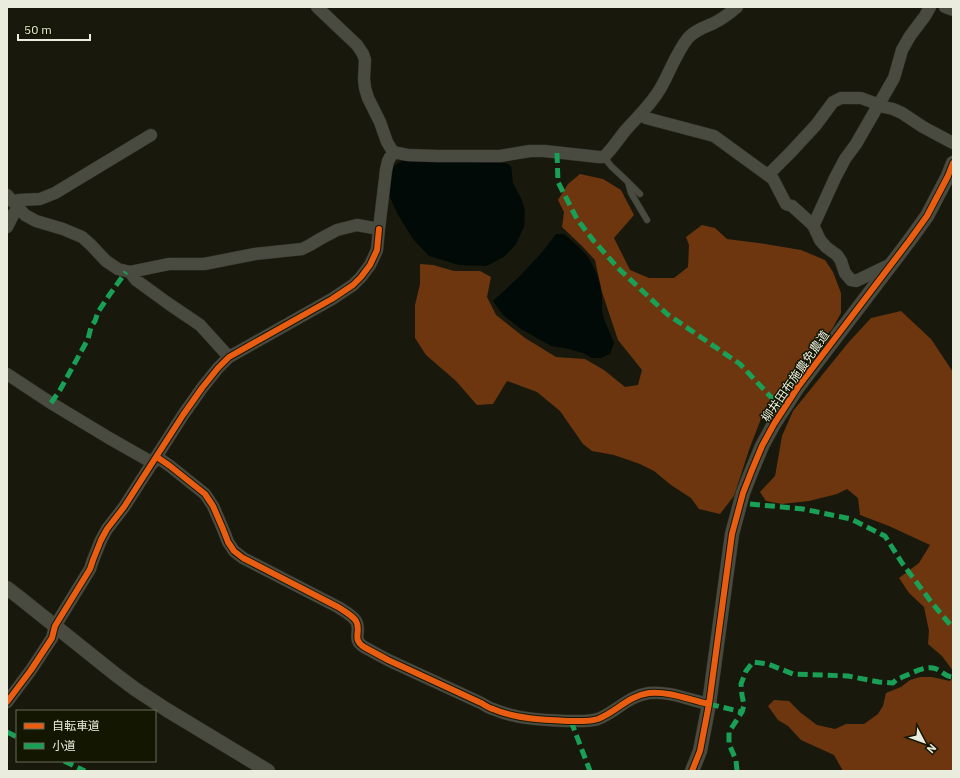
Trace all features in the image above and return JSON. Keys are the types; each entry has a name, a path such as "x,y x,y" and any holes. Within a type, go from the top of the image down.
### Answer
{"street":[{"path":"317,7 358,45 363,54 365,60 364,79 366,93 380,122 387,142 393,152"},
{"path":"393,152 438,156 500,156 530,151 544,151 604,157 642,114 660,89 678,53 689,37 697,30 715,22 737,7"},
{"path":"813,225 816,222 845,159 856,144 894,78 902,50 930,7"},
{"path":"945,7 953,10"},
{"path":"768,175 816,125 833,102 841,98 861,98 893,109 953,143"},
{"path":"642,114 646,118 714,136 768,175 773,179 786,204 792,206 813,225 820,240 841,261 845,274 851,280 856,281 890,265"},
{"path":"13,202 19,200 40,199 55,193 150,135"},
{"path":"7,702 31,670 52,638 55,626 90,569 92,560 107,529 124,507 183,415 218,368 228,357 332,299 353,285 370,265 377,250 386,170 388,160 393,152"},
{"name":"柳井田布施農免農道","path":"692,771 700,751 708,704 732,534 743,493 762,446 774,424 798,387 927,216 948,176 953,163"},
{"path":"13,202 25,215 36,221 63,229 82,238 106,261 118,269 130,272 142,271 168,264 204,264 255,254 302,249 337,230 358,225 379,229"},
{"path":"7,228 14,213 13,202"},
{"path":"130,272 136,280 200,326 228,357"},
{"path":"7,374 57,407 109,438 170,466 205,494 213,506 228,542 234,551 244,558 349,615 356,622 358,641 360,645 388,660 492,709 513,715 545,720 585,721 597,719 610,713 639,695 649,693 660,693 683,697 708,704"},
{"path":"7,588 135,689 268,771"}],"lane":[{"path":"604,157 611,166 640,194"},
{"path":"628,182 631,194 647,220"}],"shaded area":[{"path":"408,159 452,162 506,163 511,166 513,183 521,198 525,210 524,227 516,244 505,256 487,266 459,265 429,256 413,239 397,213 389,195 392,168 398,163"},
{"path":"580,174 603,179 621,190 634,215 614,238 630,270 649,278 674,278 688,267 689,245 686,237 702,225 715,228 727,239 801,250 825,260 833,272 841,293 841,313 832,329 812,350 782,389 765,408 734,496 720,514 699,509 691,498 671,485 654,471 640,464 614,455 592,451 583,444 560,411 537,392 507,381 493,404 477,405 456,381 426,355 415,338 415,305 420,284 420,264 433,265 454,271 480,271 491,277 487,297 496,315 525,338 556,357 585,359 604,370 625,387 638,385 642,370 618,340 602,292 595,260 562,227 564,212 558,200 568,184"},
{"path":"556,234 564,234 580,248 587,256 596,273 602,294 603,315 614,343 610,354 601,358 592,358 583,353 551,346 521,329 503,315 493,301 521,275"},
{"path":"901,311 931,339 953,372 953,671 942,656 928,644 929,631 924,607 909,593 899,578 919,563 930,545 889,526 860,515 858,498 847,489 837,494 809,501 782,504 766,501 760,492 775,476 782,436 793,411 848,343 871,318"},
{"path":"920,677 932,677 950,681 953,677 953,771 843,771 834,755 801,740 788,726 778,720 768,706 774,700 789,701 801,713 817,725 835,729 846,724 864,724 878,714 883,706 886,693 901,687 910,680"}],"marked path":[{"path":"557,153 558,182 577,219 593,240 619,269 667,314 740,364 783,410"},
{"path":"51,403 60,390 88,339 91,327 98,312 126,272"},
{"path":"750,504 803,509 851,519 885,536 902,563 953,628"},
{"path":"737,771 736,760 729,744 729,732 742,712 744,705 741,684 746,671 753,662 768,664 793,674 848,676 879,682 893,683 896,680 924,668 933,668 947,676 953,677"},
{"path":"709,704 742,712"},
{"path":"571,721 590,771"},
{"path":"7,732 16,736"},
{"path":"66,762 85,771"}],"cycle path":[{"path":"692,771 700,751 709,704 732,534 743,493 762,446 774,424 798,387 927,216 948,176 953,163"},
{"path":"7,702 31,670 52,638 55,626 90,569 101,540 107,529 124,507 202,388 229,357 332,299 353,285 370,265 377,250 379,229"},
{"path":"157,457 205,494 213,506 228,542 234,551 243,558 338,607 350,615 358,625 357,638 360,644 364,647 489,708 511,715 530,718 559,721 591,721 604,716 635,697 649,693 664,693 709,704"}]}
